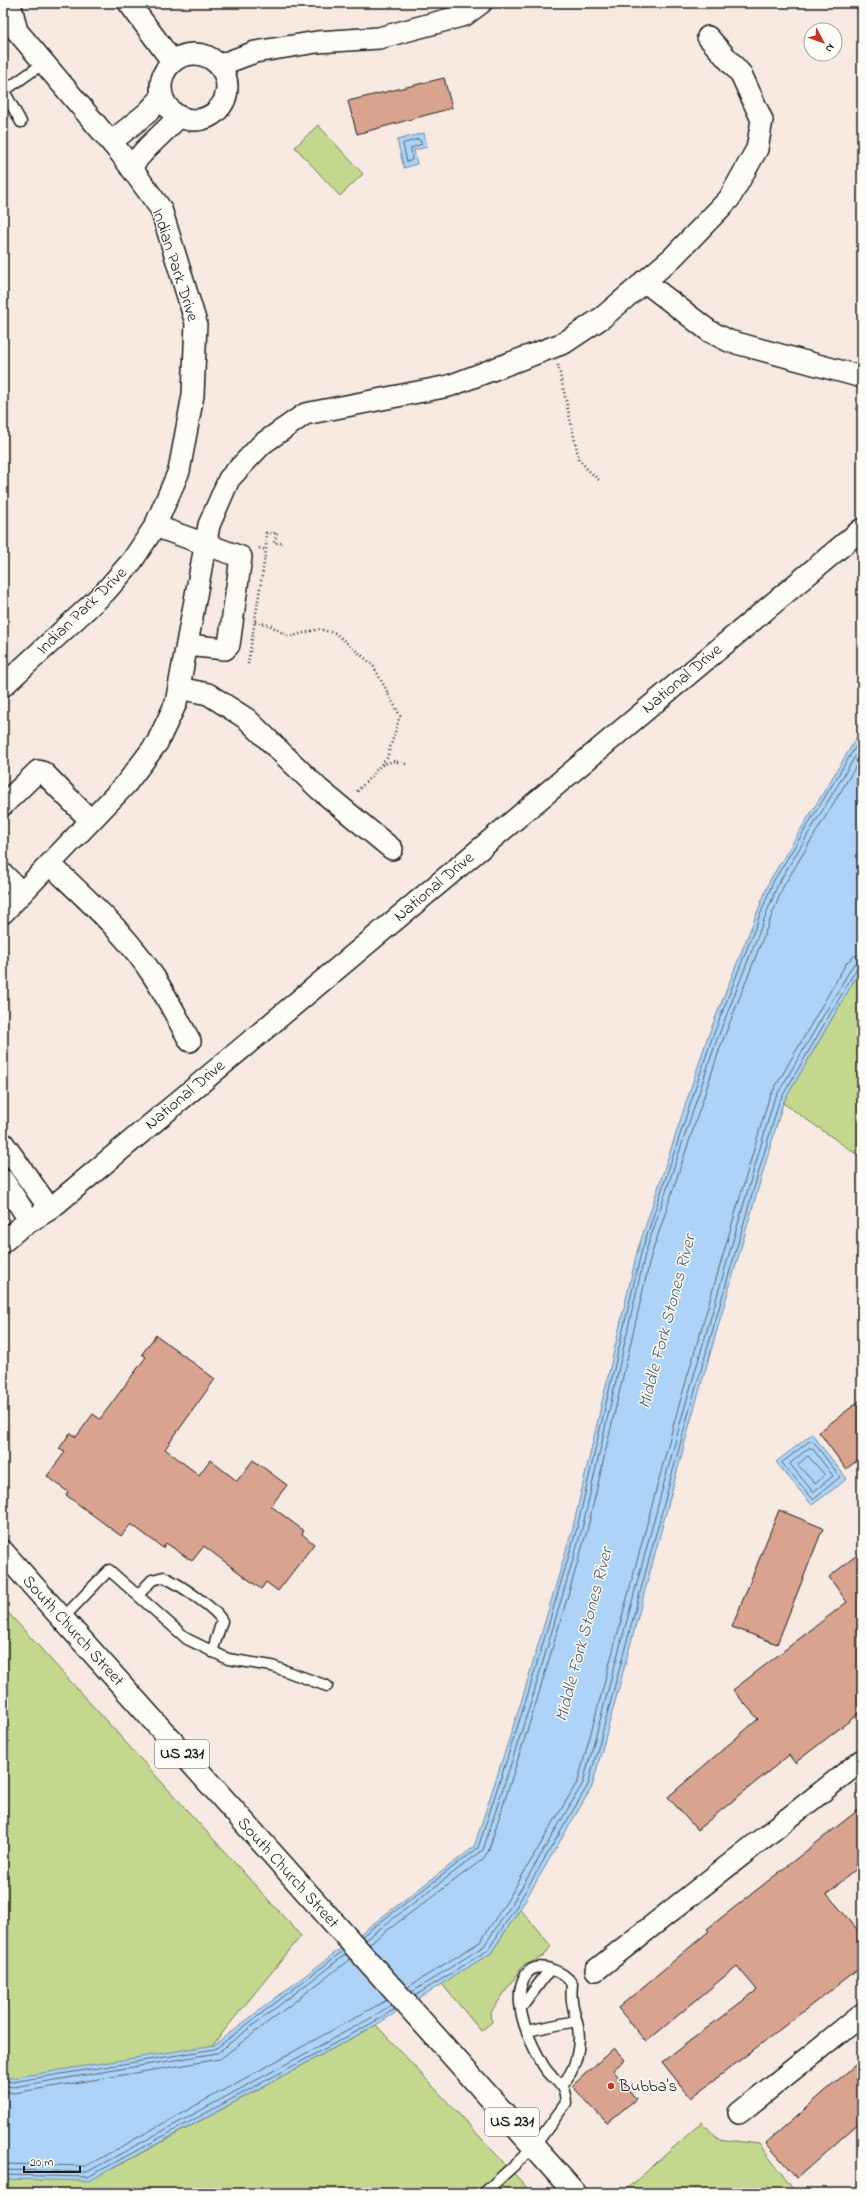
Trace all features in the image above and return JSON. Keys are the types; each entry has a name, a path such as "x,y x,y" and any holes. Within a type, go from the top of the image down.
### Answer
{"highway":[{"name":"South Church Street","path":"3,1552 575,2193"}],"street":[{"name":"Indian Park Drive","path":"4,683 105,592 132,561 155,526 179,471 193,395 196,323 161,209 111,142 17,31 10,3"},
{"path":"129,3 172,61"},
{"path":"220,65 262,51 317,42 379,38 465,15 481,3"},
{"path":"3,913 126,784 157,742 176,703 209,525 229,479 262,444 305,414 449,386 564,343 603,316 672,258 729,199 757,149 762,120 742,74 708,37"},
{"path":"197,53 210,57 220,65 226,76 228,89 224,102 216,113 205,119 192,121 179,118 168,109 162,97 162,77 172,61 184,54 197,53"},
{"path":"111,142 148,113 162,97"},
{"path":"130,167 148,147 179,118"},
{"path":"644,281 709,331 729,341 862,377"},
{"path":"155,526 241,557 229,645 225,649 187,645"},
{"name":"National Drive","path":"3,1242 30,1221 50,1209 862,529"},
{"path":"179,688 208,694 247,719 319,789 392,849"},
{"path":"3,805 38,771 44,773 91,821"},
{"path":"50,864 115,928 136,952 154,976 190,1041"},
{"path":"3,874 22,893"},
{"path":"3,1143 50,1209"},
{"path":"3,1180 30,1221"},
{"path":"596,1970 862,1760"},
{"path":"739,2113 862,2014"}],"lane":[{"path":"21,122 4,90 44,63"},
{"path":"62,1619 109,1570 187,1639 228,1659 272,1666 327,1686"},
{"path":"138,1595 152,1580 164,1577 213,1610 220,1617 222,1622 212,1652"},
{"path":"484,2193 534,2147 566,2103 562,2084 551,2076 543,2064 527,2031 521,2008 521,1991 527,1972 536,1967 550,1969 563,1974 572,1984 571,2006 576,2021 578,2036 575,2062 569,2078 562,2084"},
{"path":"521,2008 550,1969"},
{"path":"527,2031 576,2021"}],"path":[{"path":"553,347 579,459 586,469 599,480"},
{"path":"248,664 266,550 266,533 277,533 274,542 283,543"},
{"path":"241,557 249,547 266,550"},
{"path":"255,622 270,625 287,636 294,636 318,629 336,633 373,665 400,716 387,758 342,807"},
{"path":"381,765 393,761 406,764"},
{"path":"3,1917 8,1924 8,1931 3,1941"}],"green space":[{"path":"318,125 363,174 340,196 295,147"},
{"path":"862,967 862,1158 783,1103"},
{"path":"3,1607 301,1936 112,2169 376,2025 532,2193 3,2193"},
{"path":"520,1909 551,1946 544,1956 523,1966 491,2012 492,2022 481,2031 441,1983 491,1953"},
{"path":"702,2122 718,2139 759,2144 796,2193 628,2193 626,2190"}],"water":[{"path":"424,133 427,147 414,150 417,164 404,168 397,140"},
{"name":"Middle Fork Stones River","path":"862,729 862,967 783,1103 692,1416 592,1787 520,1909 491,1953 376,2025 89,2181 3,2179 3,2075 11,2078 214,2045 474,1847 523,1696 573,1527 637,1252 707,1039 770,880"},
{"path":"812,1434 847,1479 812,1505 776,1462"}],"building":[{"path":"444,78 452,108 357,134 348,101"},
{"path":"156,1335 215,1379 165,1449 199,1475 210,1460 237,1481 253,1460 287,1485 271,1506 304,1531 302,1534 314,1544 278,1591 266,1582 261,1589 204,1546 192,1561 166,1543 163,1548 131,1524 121,1536 66,1495 68,1492 47,1476 65,1452 59,1449 70,1433 76,1437 93,1414 100,1419 146,1357 142,1354"},
{"path":"862,1399 862,1457 846,1469 819,1432"},
{"path":"779,1510 823,1528 777,1644 732,1627"},
{"path":"862,1551 862,1711 795,1763 789,1755 697,1830 668,1797 758,1719 733,1690 847,1602 829,1577"},
{"path":"862,1807 862,1864 827,1894 862,1935 862,1966 691,2098 662,2062 757,1990 737,1966 646,2042 618,2008 709,1931 707,1929"},
{"name":"Bubba's","path":"614,2048 625,2060 613,2070 636,2099 607,2123 572,2086"},
{"path":"862,2059 862,2120 797,2178 766,2143"}],"place":[{"name":"Bubba's","path":"611,2086"}]}
